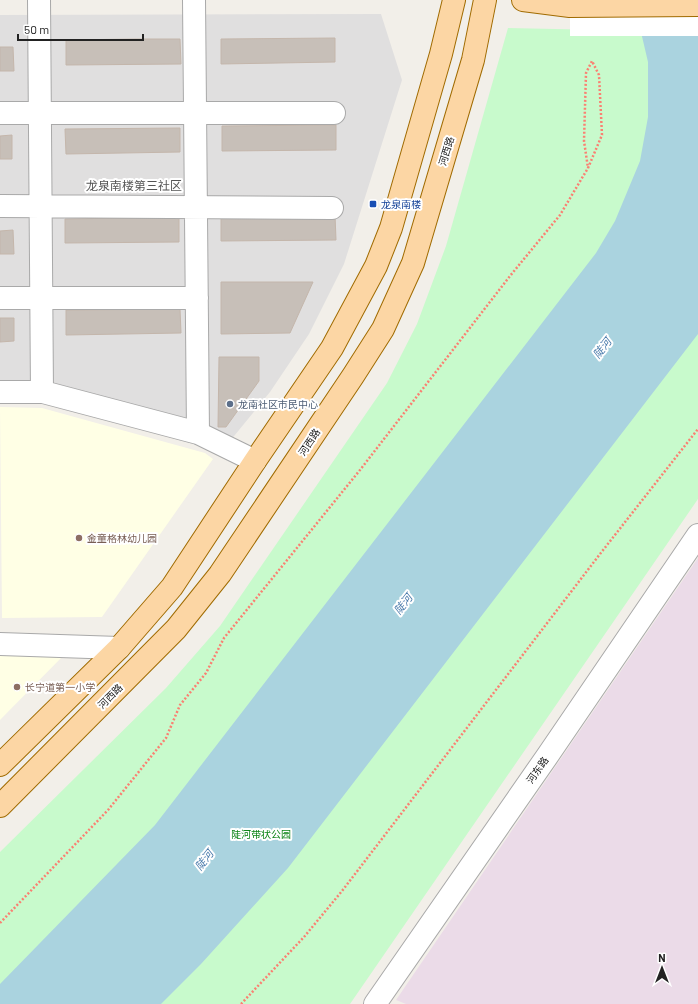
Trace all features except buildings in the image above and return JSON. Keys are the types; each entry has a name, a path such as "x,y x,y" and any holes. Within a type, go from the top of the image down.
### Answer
{"main road":[{"path":"0,765 119,648 172,587 332,348 376,266 393,220 441,54 454,0"},
{"name":"河西路","path":"0,806 176,628 220,574 383,329 413,263 474,60 485,0"},
{"path":"523,0 570,6 698,5"}],"street":[{"path":"39,0 42,392"},
{"path":"194,0 198,433"},
{"path":"0,113 334,113"},
{"path":"0,206 332,208"},
{"path":"0,298 197,298"},
{"path":"0,392 42,392 198,433 255,461"},
{"name":"河东路","path":"375,1004 698,536"},
{"path":"0,644 119,648"}],"path":[{"path":"0,923 108,810 166,738 180,705 206,673 224,638 360,470 510,276 560,215 588,168 602,135 599,75 592,61 586,73 584,141 588,168"},
{"path":"241,1004 304,937 342,892 600,554 698,429"}],"shaded area":[{"name":"龙泉南楼","path":"381,14 402,80 344,264 309,334 270,392 221,452 43,401 0,400 0,15"},
{"name":"金童格林幼儿园","path":"0,407 42,408 205,453 213,459 102,617 2,618"},
{"path":"698,558 698,1004 406,1004 396,1000"},
{"name":"长宁道第一小学","path":"0,653 66,653 0,720"}],"green space":[{"name":"陡河带状公园","path":"508,28 698,32 698,499 350,1004 0,1004 0,852 166,688 220,626 387,383 417,324 446,246"}],"water":[{"name":"陡河","path":"698,0 698,334 288,868 201,964 161,1004 0,1004 0,984 155,825 596,253 615,221 640,161 648,117 648,62 637,15"}],"pier":[{"path":"570,0 698,0 698,36 570,36"}],"place":[{"name":"龙泉南楼","path":"373,204"},
{"name":"龙南社区市民中心","path":"230,404"},
{"name":"金童格林幼儿园","path":"79,538"},
{"name":"长宁道第一小学","path":"17,687"}],"district":[{"name":"龙泉南楼第三社区","path":"134,186"}]}
